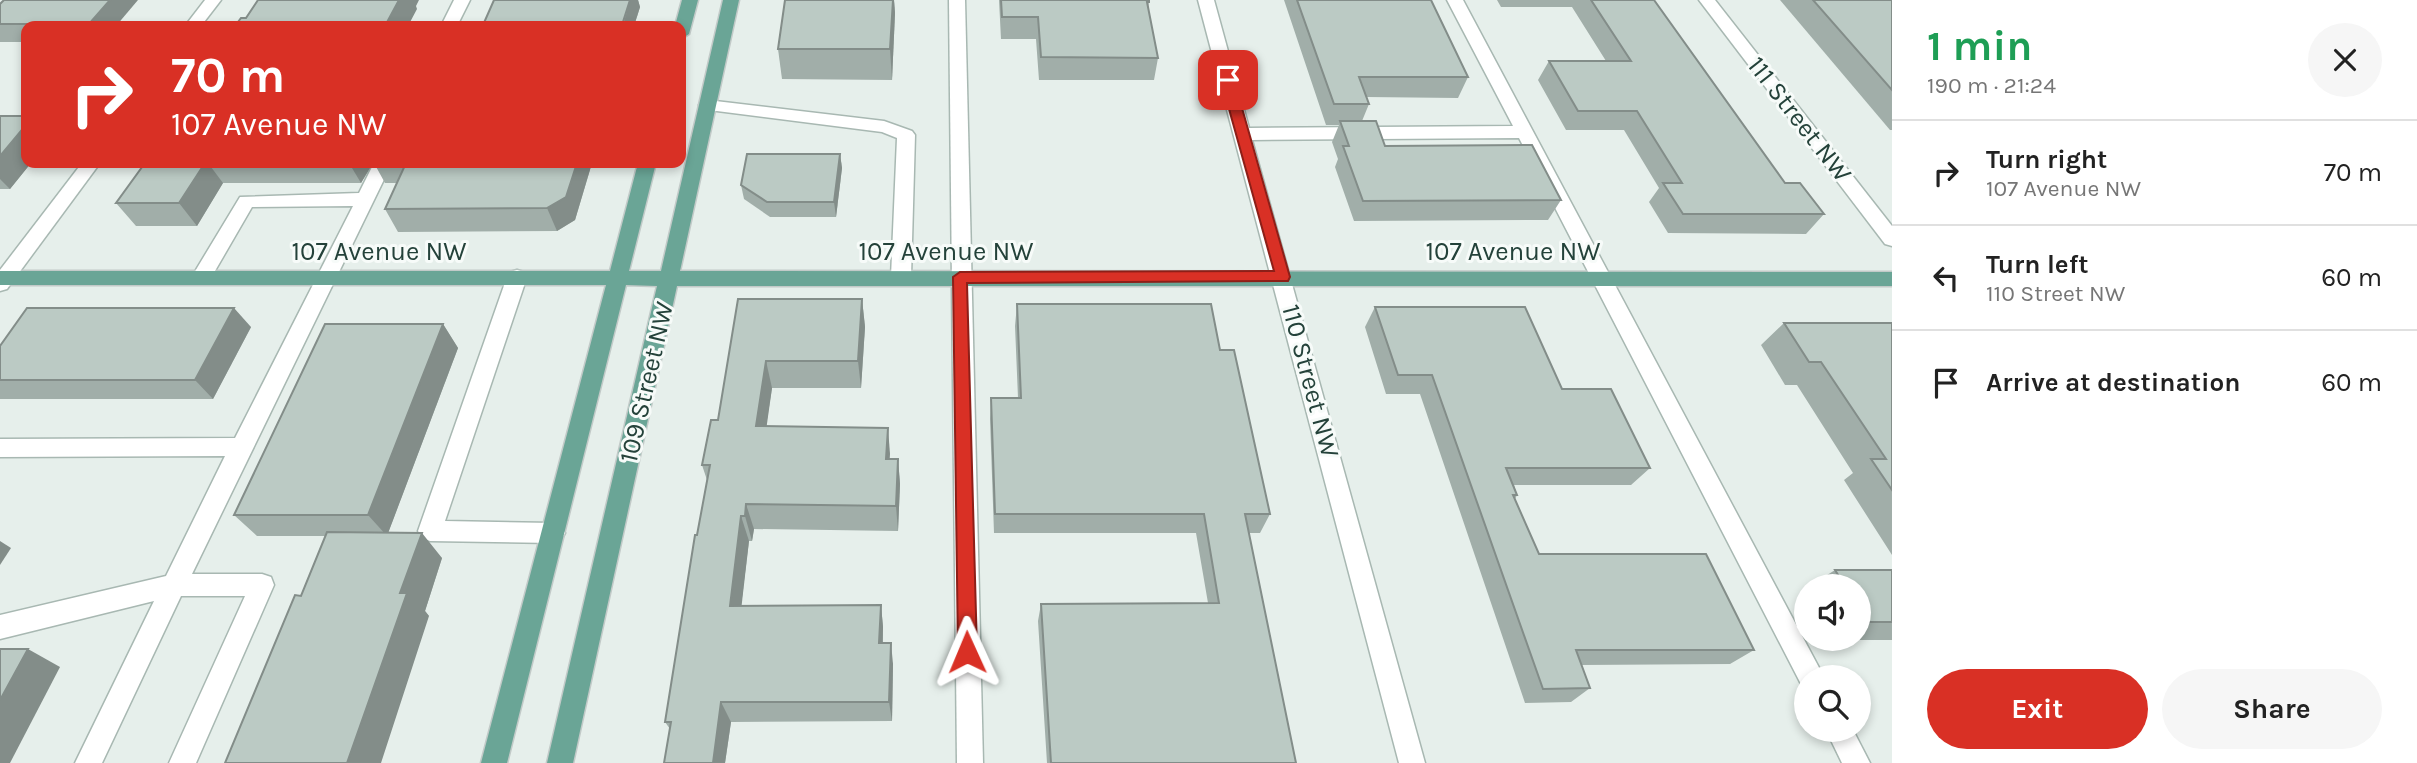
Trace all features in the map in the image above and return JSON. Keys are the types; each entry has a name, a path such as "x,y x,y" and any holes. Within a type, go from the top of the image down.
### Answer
{"main road":[{"path":"684,21 690,0"},
{"name":"109 Street NW","path":"561,763 731,0"},
{"name":"109 Street NW","path":"494,763 646,168"},
{"name":"107 Avenue NW","path":"2,280 517,277 1892,279"}],"street":[{"path":"197,21 213,0"},
{"path":"452,21 462,0"},
{"path":"957,0 970,763"},
{"name":"110 Street NW","path":"1206,0 1283,277 1412,763"},
{"path":"1455,0 1805,665"},
{"name":"111 Street NW","path":"1707,0 1892,239"},
{"path":"708,105 884,127 906,135 901,277"},
{"path":"1242,134 1524,132"},
{"path":"2,280 87,168"},
{"path":"88,763 241,447 380,168"},
{"path":"201,278 246,201 365,199"},
{"path":"517,277 430,531 553,533"},
{"path":"0,449 241,447"},
{"path":"0,627 175,585 262,585 182,763"},
{"path":"1846,742 1857,763"}],"building":[{"path":"4,0 110,0 92,21 21,21 21,24 0,24 0,4"},
{"path":"258,0 399,0 388,21 239,21 246,18"},
{"path":"494,0 630,0 623,21 485,21"},
{"path":"785,0 893,0 890,49 778,49"},
{"path":"1001,0 1149,0 1147,2 1158,58 1041,57 1038,17 1002,17"},
{"path":"1297,0 1431,0 1468,77 1359,77 1369,104 1334,104"},
{"path":"1591,0 1654,0 1785,183 1800,183 1824,214 1683,214 1663,183 1682,183 1637,111 1578,111 1549,61 1631,61"},
{"path":"1813,0 1892,0 1892,90"},
{"path":"0,116 21,116 21,131 0,156"},
{"path":"1340,121 1376,121 1385,146 1532,145 1561,200 1363,201 1343,146 1349,146"},
{"path":"747,154 840,154 834,202 767,202 741,185"},
{"path":"141,168 202,168 179,203 116,203"},
{"path":"404,168 575,168 566,197 547,208 385,209"},
{"path":"738,299 862,299 858,361 766,361 756,426 888,428 886,459 898,459 896,506 746,504 745,516 741,516 730,606 881,605 879,643 891,643 889,702 721,702 713,763 664,763 671,722 665,722 695,535 710,465 702,465 711,420 718,420"},
{"path":"1017,304 1211,304 1220,350 1234,350 1270,514 1245,514 1296,763 1051,763 1041,604 1219,603 1204,514 995,514 991,398 1021,398"},
{"path":"1375,307 1525,307 1562,389 1611,389 1650,468 1506,468 1517,495 1513,495 1539,554 1706,554 1754,650 1576,650 1590,688 1543,689 1432,375 1398,375"},
{"path":"27,308 234,308 195,380 0,380 0,346"},
{"path":"1784,323 1892,323 1892,490 1871,459 1886,459 1821,362 1809,362"},
{"path":"325,324 443,324 368,515 234,515"},
{"path":"327,532 422,533 400,593 407,593 347,763 225,763 295,595 301,596"},
{"path":"1835,570 1892,570 1892,622 1871,622 1871,574 1838,574"},
{"path":"0,649 28,649 0,700"}],"route":[{"path":"967,652 960,277 1283,277 1228,80"}]}
